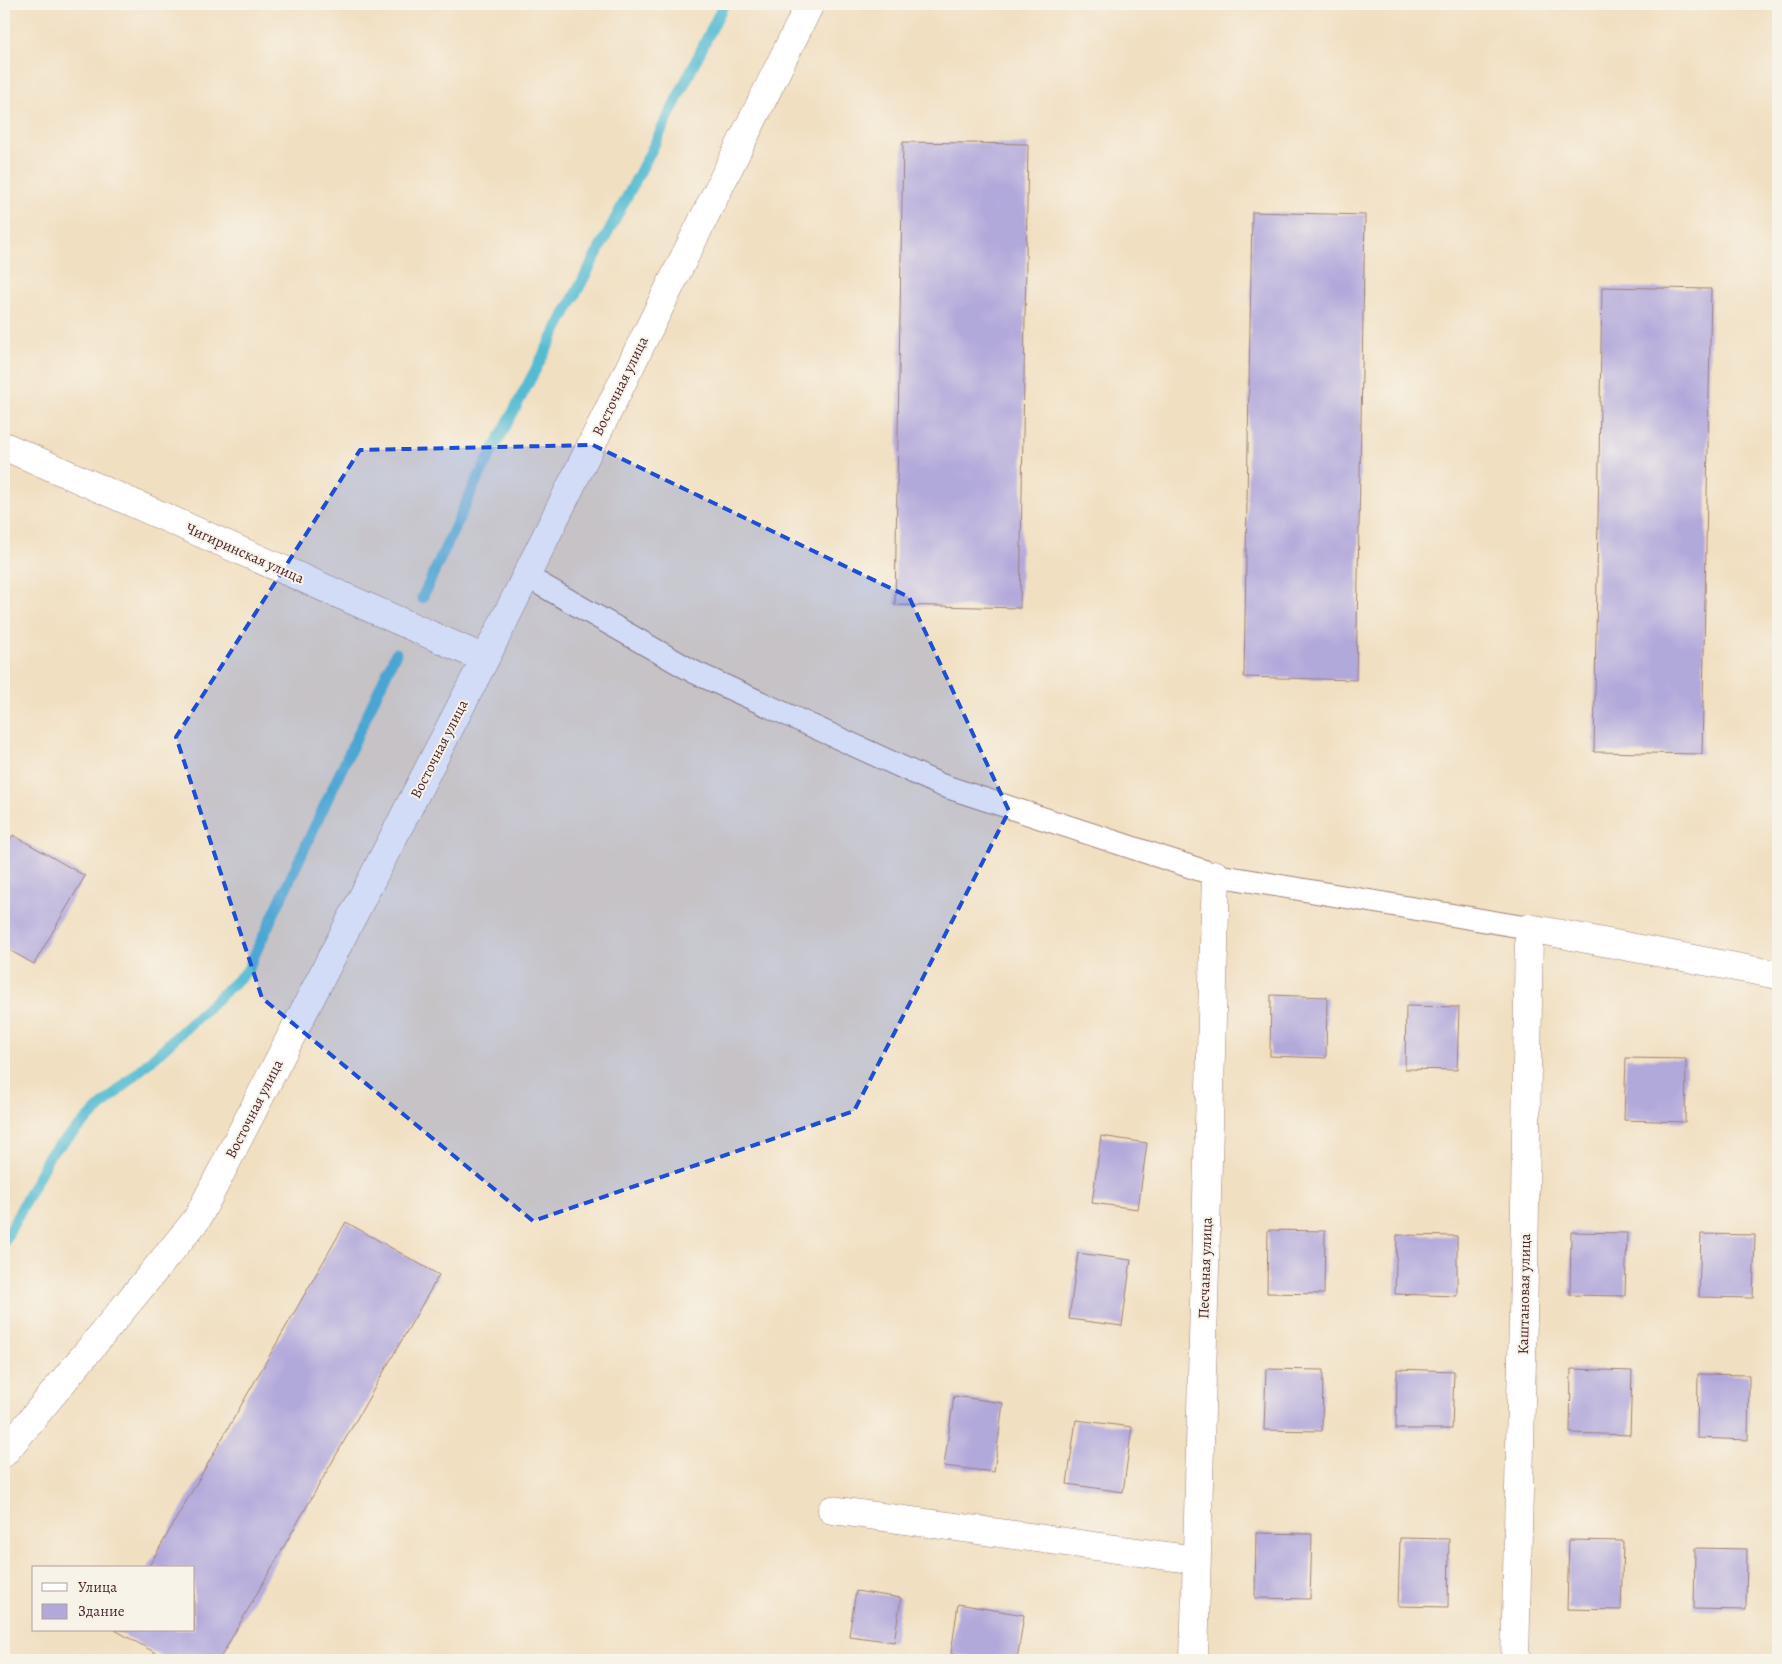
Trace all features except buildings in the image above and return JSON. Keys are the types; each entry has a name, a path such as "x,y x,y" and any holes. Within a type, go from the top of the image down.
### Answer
{"street":[{"name":"Восточная улица","path":"4,1453 197,1219 485,659 810,4"},
{"name":"Чигиринская улица","path":"4,446 485,659"},
{"name":"Песчаная улица","path":"1194,1660 1216,875"},
{"path":"1529,928 1778,974"},
{"name":"Каштановая улица","path":"1515,1660 1524,1274 1529,928"},
{"path":"832,1510 1196,1560"}],"lane":[{"path":"526,576 694,672 941,785 1216,875 1529,928"}],"highlighted area":[{"path":"593,445 909,597 1009,811 854,1111 533,1221 262,998 176,737 360,450"}],"waterway":[{"path":"422,598 474,486 650,153 724,4"},
{"path":"4,1242 50,1154 247,971 396,653"}]}
